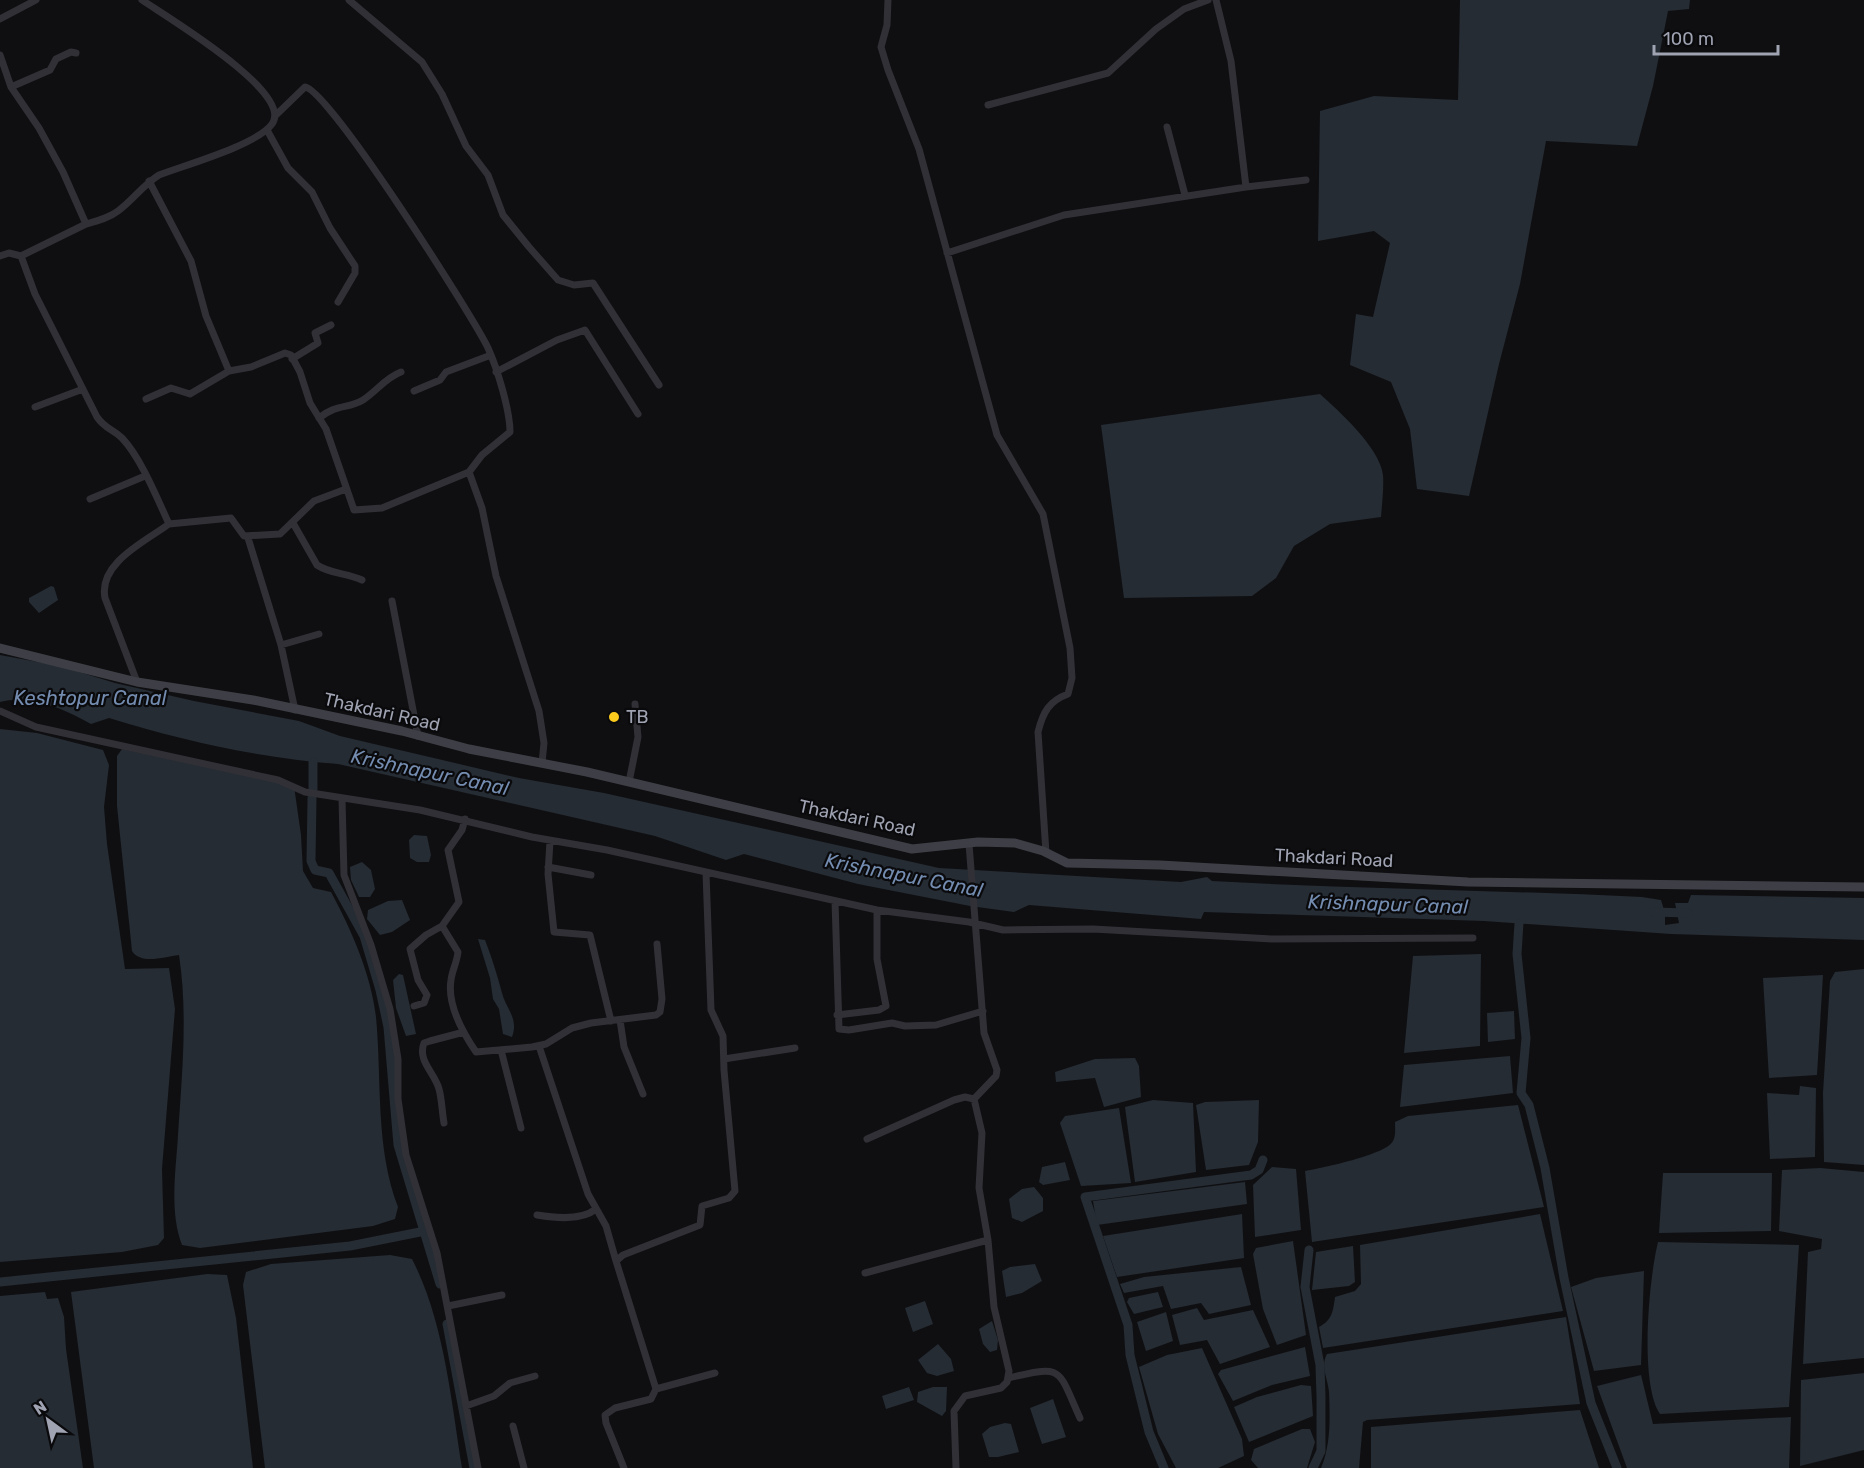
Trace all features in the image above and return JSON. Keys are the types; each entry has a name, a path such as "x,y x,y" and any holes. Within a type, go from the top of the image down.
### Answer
{"street":[{"path":"0,19 36,0"},
{"path":"142,0 233,63 254,81 275,108 276,115"},
{"path":"349,0 422,62 442,94 466,146 488,175 503,215 558,280 574,285 593,283 659,386"},
{"path":"888,0 887,25 881,47 919,149 997,435 1043,514 1070,648 1072,678 1068,694 1050,704 1042,716 1038,732 1046,852"},
{"path":"988,105 1108,73 1117,68 1132,49 1156,29 1184,9 1208,0"},
{"path":"1216,0 1231,61 1246,187"},
{"path":"11,87 50,70 56,59 71,52 76,53"},
{"path":"1,59 11,87 63,172 86,224"},
{"path":"0,256 9,253 21,256 86,224 117,212 149,181 245,143 267,130 276,115 305,87 310,88 326,104 366,155 480,334 491,355 510,432 482,455 469,472 382,508 354,510 330,438 292,359 285,353 251,367 229,371 190,394 171,388 146,399"},
{"path":"1167,127 1185,195"},
{"path":"267,130 288,168 312,192 330,228 355,266 355,273 338,302"},
{"path":"947,253 1064,215 1185,195 1306,180"},
{"path":"149,181 191,261 206,316 229,371"},
{"path":"21,256 36,294 103,426 123,439 169,524"},
{"path":"292,359 318,344 315,333 331,325"},
{"path":"496,372 557,340 585,330 638,414"},
{"path":"414,391 440,380 446,372 491,355"},
{"path":"319,418 332,408 361,401 387,378 402,372"},
{"path":"35,408 83,389"},
{"path":"469,472 482,508 496,576 538,711 543,742 542,764"},
{"path":"90,499 145,476"},
{"path":"137,682 105,598 105,587 116,564 169,524 231,518 241,535 249,538 280,534 314,501 346,489"},
{"path":"293,523 317,565 324,570 346,573 362,580"},
{"path":"249,538 281,645 295,710"},
{"path":"392,601 418,736"},
{"path":"281,645 320,634"},
{"name":"Thakdari Road","path":"0,648 137,682 253,700 469,749 629,782 912,849 1015,843 1046,852 1067,863 1160,865 1468,882 1864,886"},
{"path":"629,782 638,737 635,704"},
{"path":"0,711 36,727 278,780 305,792 465,819 550,841 607,850 877,910 975,923 1003,930 1093,929 1272,939 1473,938"},
{"path":"342,799 344,875 371,945 390,1009 399,1059 398,1099 406,1155 437,1253 478,1468"},
{"path":"414,1006 425,1001 427,995 418,980 410,949 426,935 442,926 459,902 448,850 462,830 465,819"},
{"path":"550,841 548,867 554,932 590,935 611,1021"},
{"path":"969,844 984,1033 998,1070 996,1076 974,1099"},
{"path":"548,867 591,875"},
{"path":"616,1261 623,1254 700,1225 702,1206 733,1195 736,1184 723,1036 711,1010 706,873"},
{"path":"836,901 839,1029 849,1030 892,1023 905,1026 936,1025 983,1011"},
{"path":"837,1015 879,1010 886,1006 877,959 877,910"},
{"path":"442,926 458,952 450,989 464,1032 476,1052 539,1046 572,1028 648,1017 660,1012 662,999 657,944"},
{"path":"620,1020 624,1047 643,1094"},
{"path":"444,1123 440,1091 426,1065 422,1049 424,1043 464,1032"},
{"path":"539,1046 572,1148 596,1209 606,1226 656,1389 651,1399 615,1408 605,1415 624,1468"},
{"path":"724,1059 795,1048"},
{"path":"501,1050 521,1128"},
{"path":"867,1139 954,1100 964,1097 974,1099"},
{"path":"956,1468 954,1411 957,1403 965,1396 1001,1388 1008,1378 1007,1358 994,1307 988,1240 979,1188 982,1133 974,1099"},
{"path":"537,1215 561,1218 584,1215 596,1209"},
{"path":"865,1273 988,1240"},
{"path":"448,1306 502,1295"},
{"path":"1008,1378 1046,1370 1055,1372 1063,1379 1080,1418"},
{"path":"656,1389 715,1373"},
{"path":"466,1406 494,1396 510,1383 535,1376"},
{"path":"513,1426 524,1468"}],"water":[{"path":"1460,0 1690,0 1689,9 1668,11 1653,86 1637,146 1546,141 1520,284 1469,496 1417,489 1410,429 1391,382 1350,365 1356,314 1373,317 1390,243 1374,231 1318,241 1320,111 1374,96 1458,100"},
{"path":"1320,394 1358,431 1375,453 1383,475 1381,517 1330,524 1294,546 1276,578 1252,596 1124,598 1101,425"},
{"path":"51,586 54,587 58,600 39,613 29,602 29,598"},
{"name":"Keshtopur Canal","path":"0,655 60,666 115,683 194,701 299,721 340,736 519,778 604,793 939,868 1181,882 1207,877 1212,881 1266,884 1642,897 1661,900 1665,913 1665,925 1679,923 1675,903 1688,903 1691,895 1864,898 1864,940 1671,934 1484,921 1204,912 1201,919 1029,905 1014,912 970,906 858,884 744,854 726,860 655,836 338,764 279,758 222,747 109,718 91,724 59,708 35,701 0,702"},
{"path":"0,729 37,733 103,750 109,765 104,807 125,969 169,968 175,1009 162,1169 164,1238 158,1245 122,1252 0,1262"},
{"path":"122,749 294,786 301,835 303,871 313,888 331,892 353,936 370,985 376,1017 386,1161 398,1207 395,1219 373,1226 200,1248 182,1245 178,1232 174,1190 183,1045 182,977 179,955 147,959 141,958 132,951 117,806 117,756"},
{"path":"414,835 427,836 431,855 429,862 417,862 410,858 409,840"},
{"path":"362,862 371,870 375,889 370,897 359,897 351,880 350,867"},
{"path":"402,900 410,920 392,932 380,935 367,919 368,910 388,901"},
{"path":"478,939 485,940 504,999 513,1019 512,1037 503,1034 499,1009 493,999 490,978"},
{"path":"1481,954 1480,1046 1404,1053 1413,956"},
{"path":"1864,969 1864,1165 1824,1162 1823,1093 1830,981 1835,972"},
{"path":"399,974 403,975 416,1034 406,1036 396,1008 393,980"},
{"path":"1823,975 1817,1075 1769,1078 1763,978"},
{"path":"1514,1011 1515,1039 1488,1042 1487,1013"},
{"path":"1510,1056 1513,1093 1400,1107 1404,1065"},
{"path":"1135,1058 1139,1066 1141,1097 1104,1107 1095,1078 1056,1082 1055,1072 1095,1059"},
{"path":"1800,1086 1816,1088 1815,1157 1770,1159 1767,1093 1799,1095"},
{"path":"1153,1100 1193,1103 1196,1172 1135,1182 1125,1107"},
{"path":"1259,1100 1258,1142 1249,1165 1206,1170 1196,1105 1205,1102"},
{"path":"1518,1105 1544,1207 1312,1242 1305,1171 1379,1151 1393,1141 1395,1122 1408,1116"},
{"path":"1119,1108 1131,1183 1081,1186 1060,1123 1065,1116"},
{"path":"1065,1162 1070,1180 1043,1185 1039,1182 1042,1167"},
{"path":"1272,1167 1296,1169 1301,1230 1255,1237 1253,1185"},
{"path":"1820,1168 1864,1172 1864,1358 1803,1364 1808,1252 1821,1249 1822,1239 1779,1231 1782,1170"},
{"path":"1663,1173 1772,1173 1771,1231 1659,1233"},
{"path":"1245,1182 1247,1204 1097,1225 1093,1201"},
{"path":"1034,1187 1043,1198 1043,1211 1022,1222 1012,1218 1009,1199 1022,1189"},
{"path":"1242,1214 1244,1258 1117,1277 1103,1236"},
{"path":"1540,1214 1563,1311 1323,1348 1319,1327 1331,1315 1335,1297 1355,1291 1361,1284 1360,1245"},
{"path":"1293,1241 1306,1335 1277,1345 1263,1309 1253,1254 1256,1248"},
{"path":"1658,1242 1799,1245 1789,1407 1660,1414 1654,1399 1648,1355 1649,1304"},
{"path":"1353,1246 1355,1282 1349,1286 1312,1290 1316,1252"},
{"path":"390,1255 412,1259 432,1308 445,1361 462,1468 265,1468 243,1285 246,1272 271,1264"},
{"path":"1035,1264 1042,1281 1022,1293 1006,1297 1002,1271 1010,1267"},
{"path":"1241,1267 1251,1305 1209,1314 1201,1303 1171,1309 1163,1286 1124,1293 1120,1284 1144,1277"},
{"path":"1644,1271 1641,1365 1594,1371 1571,1287 1596,1278"},
{"path":"207,1274 227,1275 236,1318 253,1468 94,1468 71,1292"},
{"path":"45,1292 47,1299 58,1298 64,1317 66,1349 83,1468 0,1468 0,1296"},
{"path":"1158,1292 1163,1307 1134,1314 1127,1302 1129,1298"},
{"path":"925,1301 933,1324 913,1332 905,1308"},
{"path":"1197,1308 1204,1320 1253,1310 1270,1347 1220,1364 1207,1340 1180,1345 1172,1315"},
{"path":"1166,1312 1173,1341 1146,1351 1137,1322"},
{"path":"1566,1317 1580,1404 1367,1420 1363,1422 1359,1468 1321,1468 1327,1450 1329,1431 1329,1392 1324,1368 1327,1354"},
{"path":"992,1321 998,1340 997,1350 990,1352 983,1344 979,1329"},
{"path":"938,1344 951,1359 954,1371 937,1376 927,1373 918,1360"},
{"path":"1305,1347 1310,1376 1272,1385 1233,1401 1218,1374 1221,1370"},
{"path":"1202,1348 1242,1439 1244,1456 1218,1468 1176,1468 1158,1434 1139,1367 1167,1355"},
{"path":"1864,1373 1864,1450 1800,1466 1801,1380"},
{"path":"1641,1375 1653,1424 1791,1417 1789,1468 1627,1468 1597,1386"},
{"path":"1301,1385 1311,1386 1313,1416 1249,1442 1234,1407 1257,1397"},
{"path":"909,1387 914,1400 886,1409 882,1396"},
{"path":"933,1387 947,1387 946,1411 942,1416 917,1402 918,1392"},
{"path":"1053,1399 1066,1437 1042,1444 1030,1408"},
{"path":"1580,1410 1599,1468 1371,1468 1371,1427"},
{"path":"1005,1423 1011,1424 1019,1452 989,1457 982,1434 990,1427"},
{"path":"1302,1429 1310,1429 1315,1442 1307,1468 1258,1468 1251,1460 1254,1449"}],"waterway":[{"path":"313,762 313,791"},
{"path":"312,798 311,861 315,870 329,873 364,936 388,1027 398,1145 440,1284"},
{"name":"Krishnapur Canal","path":"1653,912 1688,913"},
{"path":"1519,923 1517,954 1526,1038 1521,1093 1529,1105 1545,1168 1564,1278 1591,1403 1617,1468"},
{"path":"1164,1468 1149,1432 1130,1355 1128,1325 1085,1197 1251,1175 1259,1170 1263,1160"},
{"path":"0,1282 350,1246 425,1231"},
{"path":"1309,1250 1305,1287 1320,1365 1321,1397 1321,1451 1313,1468"},
{"path":"447,1324 474,1468"}],"place":[{"name":"TB","path":"614,717"}]}
